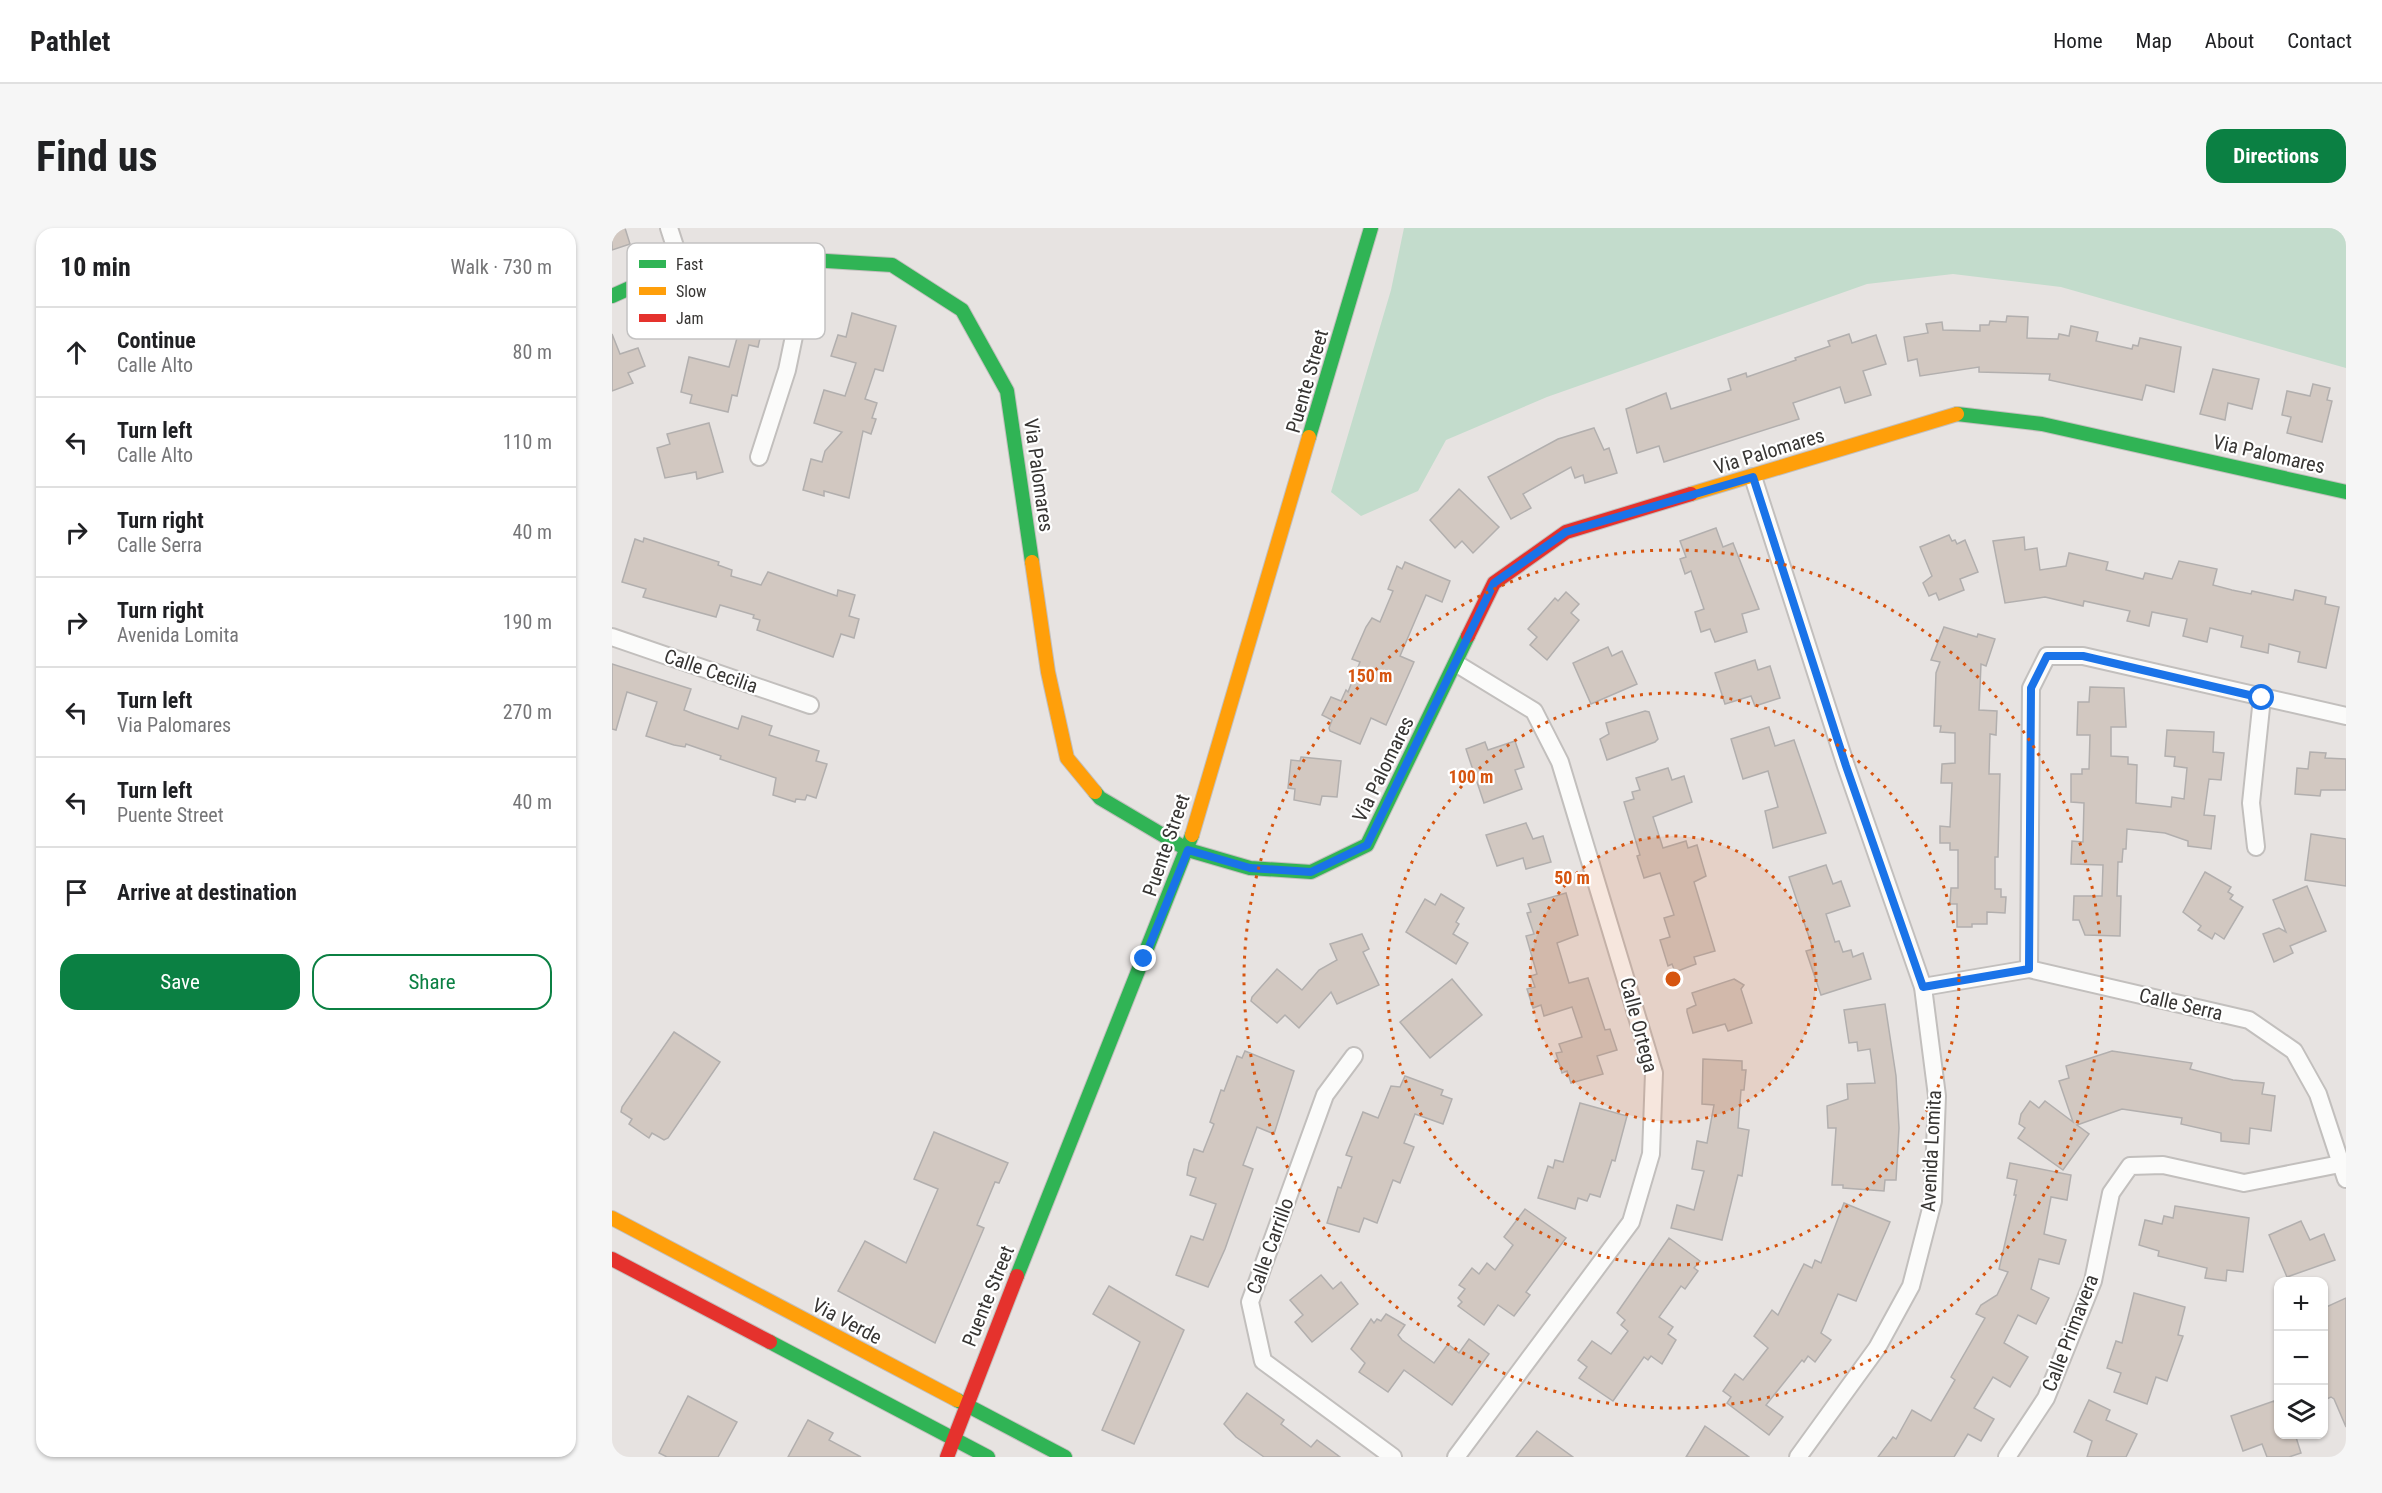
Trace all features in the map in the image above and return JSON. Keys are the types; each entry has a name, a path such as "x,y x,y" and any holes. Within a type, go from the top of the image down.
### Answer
{"street":[{"path":"669,228 674,243"},
{"name":"Puente Street","path":"947,1457 965,1406 1188,850 1371,228"},
{"name":"Via Palomares","path":"825,260 891,265 963,310 1007,391 1048,672 1067,758 1100,798 1188,850 1250,868 1311,872 1367,845 1457,664 1494,583 1566,532 1955,414 2042,424 2346,492"},
{"name":"Via Palomares","path":"612,296 627,289"},
{"path":"759,457 787,370 793,339"},
{"name":"Avenida Lomita","path":"1753,477 1846,766 1923,987 1937,1096 1933,1201 1911,1286 1876,1348 1798,1457"},
{"name":"Calle Cecilia","path":"612,637 810,705"},
{"path":"2029,969 2031,688 2047,656 2083,656 2346,716"},
{"name":"Calle Ortega","path":"1456,1457 1630,1222 1651,1154 1654,1073 1560,762 1534,711 1457,664"},
{"path":"2256,847 2251,804 2262,698"},
{"name":"Calle Serra","path":"1923,987 2029,969 2249,1020 2294,1051 2318,1094 2343,1172"},
{"name":"Calle Carrillo","path":"1354,1056 1325,1095 1250,1302 1263,1361 1394,1457"},
{"name":"Calle Primavera","path":"2007,1457 2046,1398 2093,1281 2111,1192 2130,1166 2163,1165 2244,1183 2343,1172"},
{"name":"Via Verde","path":"612,1218 1065,1457"},
{"path":"612,1259 988,1457"}],"green space":[{"path":"1404,228 2346,228 2346,368 2061,287 1953,274 1867,284 1547,397 1446,440 1418,491 1361,516 1331,492 1391,290"}],"building":[{"path":"612,228 625,228 630,243 612,250"},
{"path":"852,313 896,326 883,371 875,369 865,399 877,403 872,418 876,419 871,434 863,431 849,498 824,491 824,496 803,490 811,459 822,462 825,451 842,432 814,423 824,390 845,396 856,363 831,356 838,335 846,337"},
{"path":"2007,316 2028,317 2027,338 2058,339 2059,334 2069,336 2071,326 2098,332 2096,341 2132,349 2133,345 2138,346 2140,338 2181,347 2174,392 2146,385 2142,400 2049,380 2050,374 1979,372 1979,367 1920,376 1917,359 1908,361 1904,337 1928,333 1926,324 1942,322 1943,330 1980,331 1980,325 1989,325 1990,321 2006,322"},
{"path":"612,334 620,354 638,348 645,366 628,373 633,383 612,391"},
{"path":"1849,334 1852,343 1876,335 1886,364 1863,371 1871,395 1845,403 1840,387 1793,403 1799,419 1664,462 1659,446 1637,453 1626,409 1666,393 1671,409 1731,390 1728,379 1746,373 1747,377 1796,360 1795,358 1830,346 1828,341"},
{"path":"737,339 760,339 758,347 749,345 737,396 732,395 728,412 690,403 692,395 681,392 689,357 729,367"},
{"path":"2213,369 2259,379 2252,409 2228,403 2225,420 2200,414"},
{"path":"2313,384 2330,388 2327,400 2332,401 2322,442 2287,433 2291,417 2282,415 2287,391 2310,396"},
{"path":"709,423 723,472 697,479 696,472 665,478 657,448 670,444 667,434"},
{"path":"1594,428 1604,450 1609,448 1617,473 1585,483 1583,475 1575,478 1571,467 1523,494 1531,508 1511,519 1488,477 1558,439"},
{"path":"1459,489 1499,527 1473,553 1462,541 1455,548 1430,520"},
{"path":"1716,528 1723,547 1733,543 1759,609 1742,614 1747,632 1715,642 1710,629 1701,632 1695,612 1704,609 1691,571 1685,574 1680,559 1686,557 1680,541"},
{"path":"1949,535 1957,544 1965,540 1978,572 1960,579 1964,590 1939,600 1936,593 1929,596 1923,583 1932,576 1920,547"},
{"path":"2024,537 2025,550 2037,548 2040,570 2066,566 2069,553 2108,562 2106,570 2143,579 2145,573 2172,579 2179,561 2217,569 2213,585 2232,590 2251,594 2252,591 2293,600 2295,590 2326,597 2325,604 2339,607 2326,668 2298,662 2300,652 2269,644 2268,653 2241,647 2243,636 2210,628 2207,642 2183,636 2187,619 2152,612 2149,626 2127,621 2130,611 2084,601 2083,606 2045,597 2005,603 1993,541"},
{"path":"644,538 719,562 718,565 732,570 731,576 761,585 768,572 837,596 838,590 855,595 849,616 859,619 854,638 841,634 833,657 757,630 760,620 753,618 754,615 720,605 716,617 643,597 646,589 622,582 635,539 643,542"},
{"path":"1405,562 1450,581 1442,602 1426,595 1400,656 1414,662 1403,687 1386,725 1371,718 1360,744 1330,731 1332,720 1322,715 1331,697 1341,701 1346,690 1348,692 1360,662 1352,659 1366,627 1372,618 1380,622 1393,591 1388,589 1397,566 1402,569"},
{"path":"1566,592 1579,604 1571,613 1579,620 1547,660 1530,645 1537,637 1528,629 1555,598 1558,601"},
{"path":"1944,627 1977,637 1978,634 1995,639 1986,666 1981,664 1979,710 1997,711 1996,735 1990,734 1989,774 2000,774 1995,889 2001,889 2001,897 2006,897 2005,913 1987,912 1987,924 1972,924 1972,927 1957,927 1957,904 1950,904 1951,888 1958,888 1958,850 1950,850 1950,843 1940,843 1940,826 1950,827 1952,783 1941,783 1942,764 1955,763 1955,733 1940,732 1941,726 1934,726 1936,673 1940,662 1931,660"},
{"path":"1608,647 1612,656 1622,651 1637,684 1591,704 1573,663"},
{"path":"1755,660 1758,670 1770,666 1780,698 1755,706 1751,696 1725,704 1715,673"},
{"path":"612,664 691,689 684,710 738,729 742,716 772,726 769,735 819,751 816,761 827,764 816,798 807,795 805,800 796,799 795,802 773,795 776,778 720,759 721,756 686,744 685,747 674,745 646,736 657,702 627,692 616,730 612,729"},
{"path":"2090,687 2124,688 2126,727 2111,727 2111,756 2128,757 2128,764 2137,765 2136,803 2171,807 2172,797 2184,799 2187,768 2174,766 2175,757 2165,756 2167,730 2214,732 2213,752 2224,753 2221,780 2209,779 2204,815 2215,816 2211,849 2188,846 2188,841 2165,833 2127,829 2126,849 2123,849 2122,862 2118,862 2117,896 2121,896 2120,936 2085,935 2079,920 2073,920 2074,896 2102,896 2103,865 2071,864 2072,841 2083,842 2084,803 2071,802 2071,774 2082,774 2082,769 2089,769 2090,735 2077,735 2078,702 2089,702"},
{"path":"1645,711 1649,712 1658,739 1607,760 1600,739 1609,734 1606,723"},
{"path":"1769,727 1775,746 1794,740 1826,833 1773,848 1765,811 1778,807 1768,771 1743,779 1731,739"},
{"path":"1515,741 1524,767 1515,770 1522,789 1484,803 1466,749 1485,742 1488,750"},
{"path":"2310,752 2326,753 2325,758 2346,759 2346,790 2321,790 2320,796 2295,794 2297,768 2308,769"},
{"path":"1301,757 1341,761 1337,797 1322,796 1320,805 1294,800 1295,789 1288,788 1291,760 1300,761"},
{"path":"1668,768 1672,780 1684,776 1692,802 1653,817 1663,848 1686,841 1688,848 1697,845 1706,876 1694,882 1715,951 1694,957 1696,964 1675,972 1672,964 1668,966 1660,940 1670,937 1664,918 1674,915 1660,873 1644,878 1637,856 1640,855 1624,802 1634,799 1632,792 1640,790 1636,778"},
{"path":"1526,823 1533,839 1543,836 1551,862 1526,869 1523,858 1497,866 1486,835"},
{"path":"2311,834 2346,839 2346,886 2305,880"},
{"path":"1826,865 1833,884 1841,881 1850,906 1826,914 1835,942 1839,941 1843,952 1851,950 1853,957 1863,953 1871,979 1821,995 1806,951 1813,949 1789,877"},
{"path":"2205,872 2231,887 2228,892 2233,895 2230,899 2243,907 2224,939 2215,933 2212,939 2198,930 2201,926 2183,912"},
{"path":"2307,886 2326,931 2290,946 2293,953 2274,962 2263,934 2279,928 2286,932 2273,900"},
{"path":"1566,893 1578,935 1557,943 1569,983 1588,978 1605,1030 1610,1029 1617,1050 1597,1056 1603,1074 1571,1083 1567,1071 1562,1073 1556,1053 1562,1052 1559,1044 1582,1037 1572,1007 1544,1016 1541,1005 1533,1008 1527,989 1535,987 1531,976 1537,974 1526,936 1534,934 1527,913 1531,912 1528,904"},
{"path":"1441,894 1464,908 1456,922 1459,924 1453,934 1468,943 1456,964 1406,932 1425,899 1435,905"},
{"path":"1362,934 1369,949 1363,952 1379,985 1337,1004 1331,992 1299,1028 1285,1015 1277,1023 1251,1001 1277,969 1302,990 1319,970 1337,960 1330,944"},
{"path":"1452,979 1482,1015 1430,1058 1400,1022"},
{"path":"1734,979 1744,985 1741,989 1752,1023 1728,1031 1725,1024 1693,1033 1687,1012 1687,1009 1696,1005 1692,993"},
{"path":"1885,1004 1896,1076 1899,1128 1896,1180 1885,1180 1884,1191 1843,1188 1843,1185 1832,1185 1836,1128 1828,1128 1827,1106 1848,1099 1847,1084 1875,1083 1870,1049 1858,1051 1857,1042 1849,1043 1844,1010"},
{"path":"674,1032 720,1062 668,1138 664,1140 652,1133 649,1138 629,1124 632,1119 621,1112 622,1107"},
{"path":"1245,1051 1294,1071 1274,1134 1257,1127 1243,1165 1253,1169 1225,1249 1208,1287 1176,1275 1191,1236 1203,1240 1216,1204 1190,1195 1196,1178 1187,1175 1194,1149 1203,1152 1214,1124 1210,1122 1221,1090 1224,1091 1237,1056 1242,1058"},
{"path":"2112,1051 2192,1063 2190,1069 2233,1080 2264,1083 2262,1094 2275,1096 2271,1131 2250,1128 2249,1144 2221,1141 2221,1133 2181,1124 2182,1118 2122,1109 2077,1125 2089,1134 2063,1170 2018,1138 2025,1128 2019,1124 2021,1114 2030,1101 2039,1108 2045,1101 2073,1122 2059,1081 2069,1078 2066,1066"},
{"path":"1703,1059 1742,1061 1742,1070 1746,1070 1744,1090 1741,1090 1738,1128 1749,1130 1742,1176 1738,1175 1722,1240 1671,1228 1677,1205 1694,1210 1704,1171 1692,1169 1697,1141 1707,1143 1714,1105 1702,1104"},
{"path":"1405,1076 1443,1090 1441,1095 1452,1099 1443,1124 1415,1114 1404,1143 1414,1147 1400,1183 1393,1180 1377,1223 1364,1218 1359,1232 1327,1223 1338,1187 1341,1188 1352,1157 1346,1155 1363,1112 1378,1118 1391,1086 1400,1087"},
{"path":"1580,1103 1627,1116 1615,1161 1612,1160 1600,1197 1590,1194 1587,1201 1578,1198 1575,1209 1538,1198 1548,1166 1553,1168 1555,1160 1563,1162"},
{"path":"934,1132 1008,1163 999,1183 995,1182 977,1225 984,1228 935,1343 838,1291 865,1241 906,1263 938,1189 914,1179"},
{"path":"2010,1163 2071,1175 2067,1200 2051,1197 2044,1234 2066,1240 2059,1264 2039,1259 2031,1289 2049,1298 2036,1324 2018,1315 2004,1343 2028,1357 2010,1387 1993,1377 1974,1408 1994,1419 1981,1441 1968,1434 1954,1457 1878,1457 1893,1437 1896,1439 1912,1410 1931,1421 1955,1380 1951,1377 1985,1318 1976,1314 1981,1305 1997,1295 2008,1272 1999,1269 2016,1195 2014,1195 2017,1180 2007,1178"},
{"path":"1844,1203 1890,1222 1856,1301 1838,1294 1821,1333 1831,1340 1815,1362 1808,1356 1804,1362 1802,1360 1766,1405 1783,1417 1769,1435 1727,1403 1731,1397 1723,1391 1735,1374 1743,1380 1768,1348 1754,1336 1772,1310 1778,1315 1804,1264 1812,1268 1815,1260 1821,1263"},
{"path":"2175,1206 2249,1218 2243,1272 2227,1270 2226,1281 2205,1278 2207,1268 2158,1256 2159,1251 2139,1245 2145,1220 2162,1224 2164,1216 2173,1218"},
{"path":"1525,1209 1566,1238 1526,1292 1530,1295 1514,1316 1498,1305 1484,1325 1458,1306 1462,1302 1458,1298 1465,1289 1459,1285 1472,1268 1479,1274 1487,1263 1495,1270 1513,1245 1504,1237"},
{"path":"2301,1221 2310,1240 2324,1234 2335,1260 2287,1277 2269,1235"},
{"path":"1669,1238 1700,1261 1694,1268 1698,1271 1685,1289 1681,1286 1659,1317 1673,1327 1668,1334 1676,1340 1662,1364 1651,1356 1648,1360 1644,1357 1613,1401 1579,1378 1587,1367 1578,1360 1592,1341 1611,1354 1628,1331 1621,1325 1625,1320 1617,1313"},
{"path":"1321,1275 1333,1289 1341,1282 1358,1304 1312,1342 1295,1322 1303,1315 1290,1300"},
{"path":"1109,1286 1184,1330 1134,1444 1102,1430 1140,1342 1093,1314"},
{"path":"2134,1293 2185,1307 2178,1335 2183,1336 2167,1381 2156,1377 2147,1404 2114,1392 2121,1373 2107,1368 2116,1341 2122,1343"},
{"path":"2346,1298 2346,1427 2334,1399 2328,1398 2328,1306"},
{"path":"1386,1314 1405,1325 1398,1335 1402,1340 1434,1363 1448,1344 1459,1353 1469,1339 1489,1354 1452,1405 1404,1370 1388,1392 1359,1372 1365,1363 1351,1349 1371,1319 1374,1323 1377,1319 1381,1321"},
{"path":"1247,1393 1284,1420 1281,1424 1311,1447 1317,1440 1340,1457 1264,1457 1236,1437 1224,1424"},
{"path":"688,1396 737,1422 718,1457 667,1457 659,1453"},
{"path":"2089,1400 2110,1410 2106,1420 2137,1434 2126,1457 2087,1457 2092,1441 2074,1432"},
{"path":"2274,1401 2274,1439 2297,1439 2301,1453 2289,1457 2267,1457 2262,1444 2243,1451 2231,1416"},
{"path":"808,1420 833,1433 829,1440 861,1457 788,1457"},
{"path":"1705,1426 1749,1457 1686,1457"},
{"path":"1537,1431 1573,1457 1516,1457"}],"traffic: fast":[{"path":"1309,437 1371,228"},
{"path":"825,261 892,265 962,310 1007,391 1032,562"},
{"path":"612,296 627,289"},
{"path":"1957,414 2042,424 2346,492"},
{"path":"1095,792 1100,798 1188,850 1250,868 1311,872 1367,845 1468,636"},
{"path":"1017,1276 1192,835"},
{"path":"770,1342 988,1457"},
{"path":"957,1400 1065,1457"}],"traffic: slow":[{"path":"1691,494 1957,414"},
{"path":"1192,835 1309,437"},
{"path":"1032,562 1048,672 1067,758 1095,792"},
{"path":"612,1218 957,1400"}],"traffic: jam":[{"path":"1468,636 1494,583 1566,532 1691,494"},
{"path":"612,1259 770,1342"},
{"path":"947,1457 1017,1276"}],"route":[{"path":"1144,959 1188,850 1250,868 1311,872 1367,845 1457,664 1494,583 1566,532 1753,477 1846,766 1923,987 2029,969 2031,688 2047,656 2083,656 2262,698"}]}
